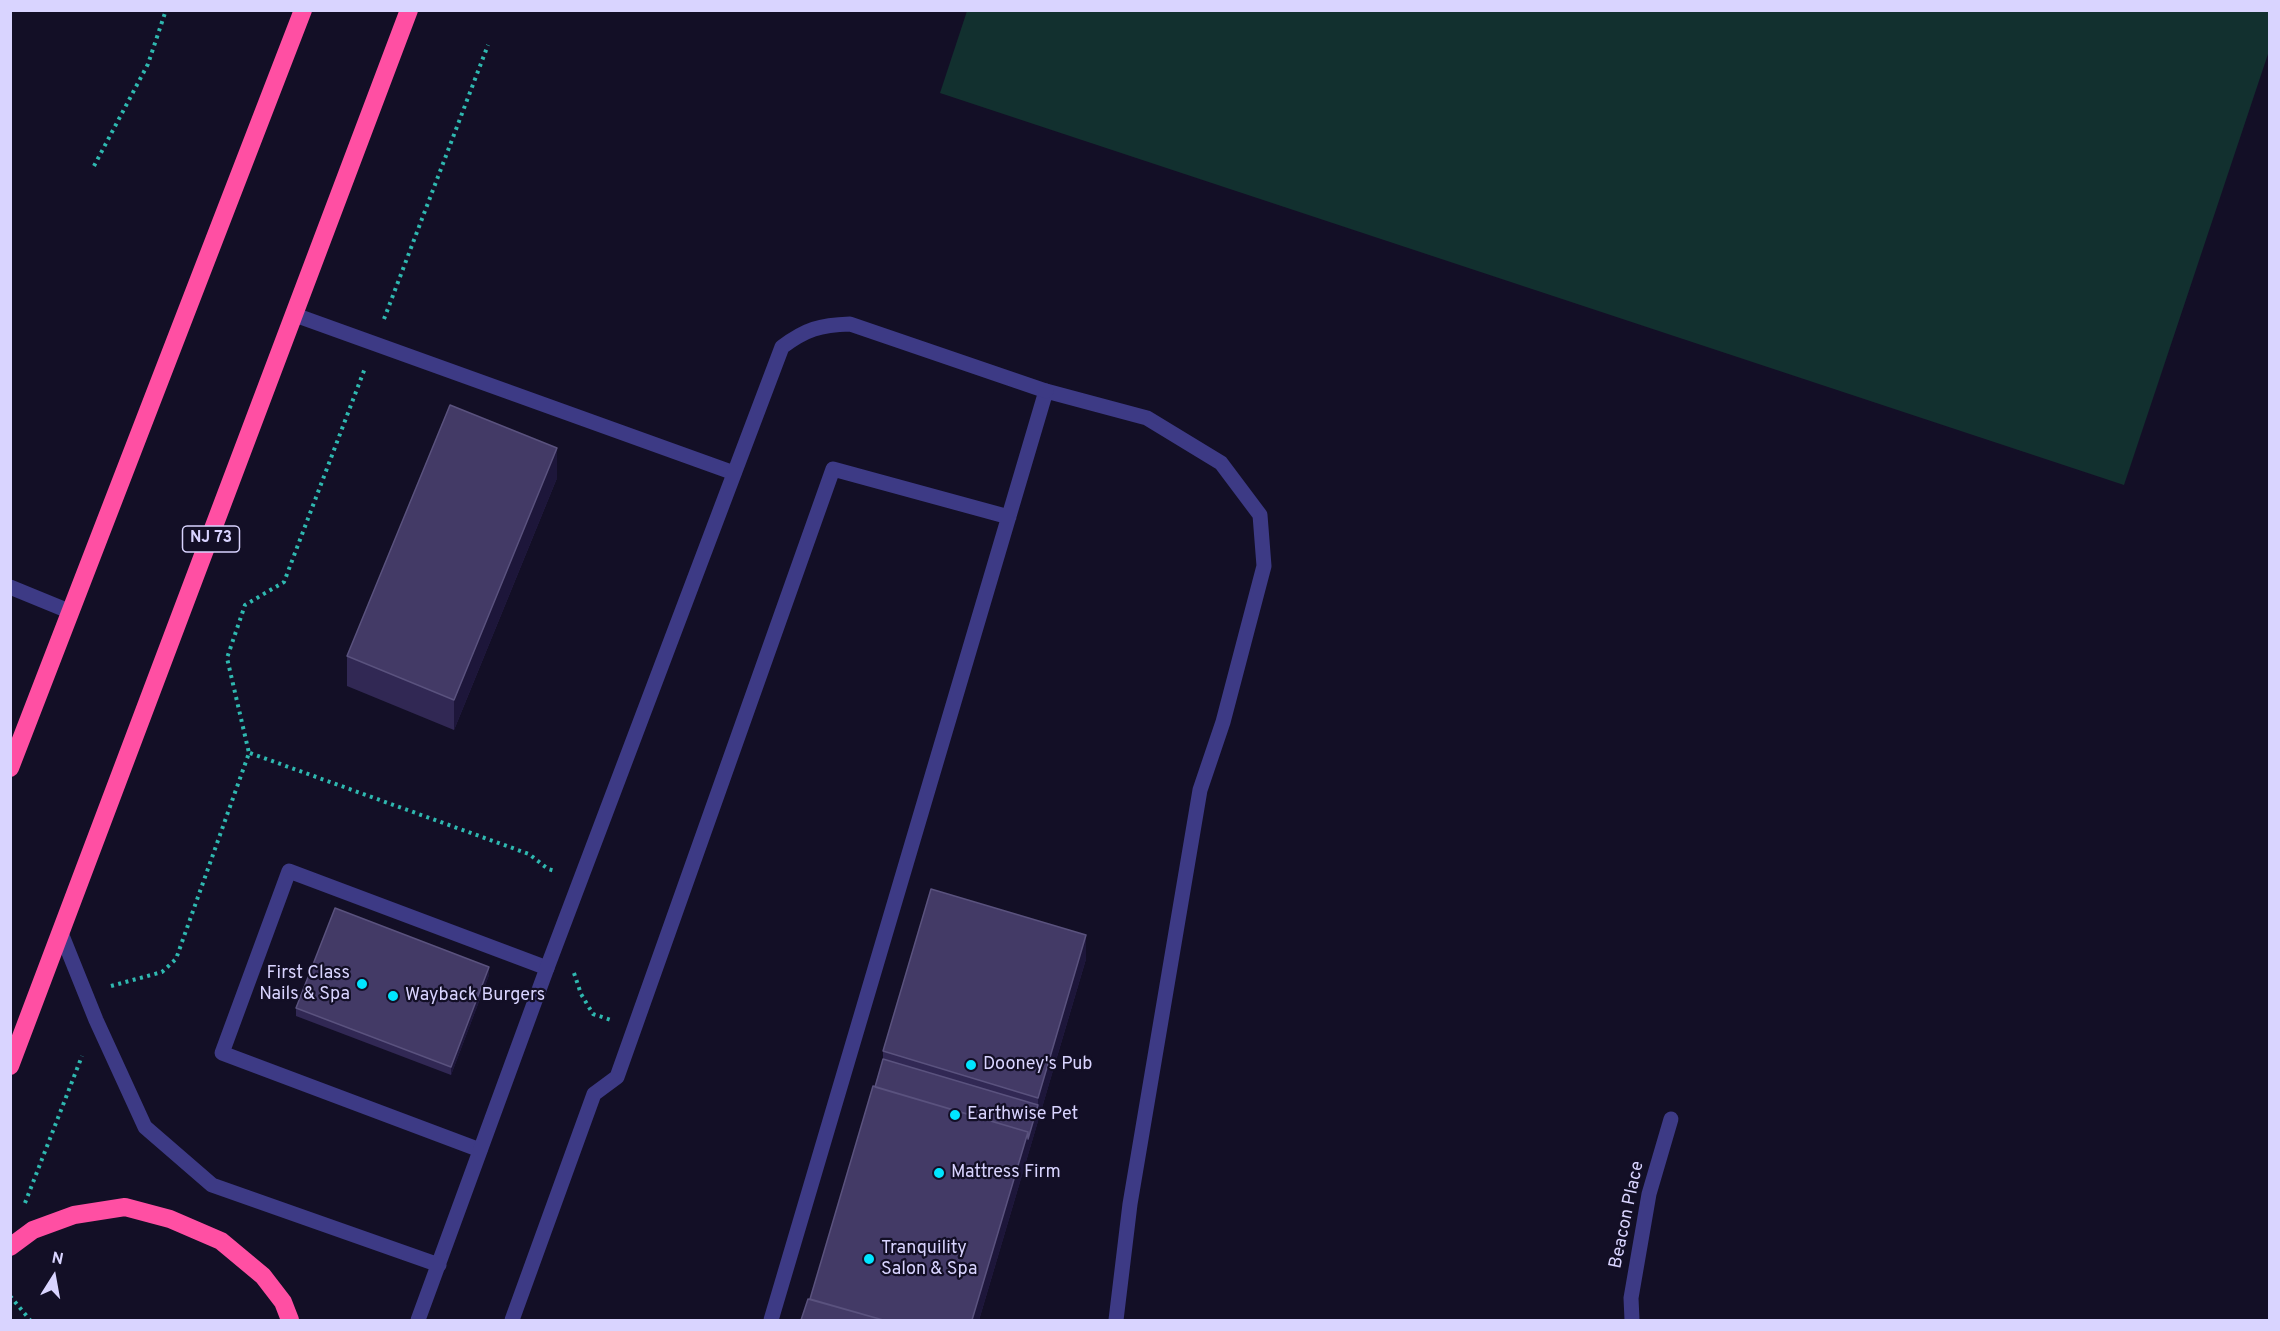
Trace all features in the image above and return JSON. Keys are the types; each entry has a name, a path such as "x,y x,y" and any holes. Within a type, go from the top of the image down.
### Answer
{"highway":[{"path":"10,768 303,10"},
{"name":"NJ 73","path":"10,1066 409,10"},
{"path":"10,1247 33,1230 74,1215 125,1207 170,1219 221,1241 263,1276 283,1302 290,1320"}],"street":[{"path":"295,315 734,473"},
{"path":"418,1320 546,969 782,347 802,333 825,325 850,324 1046,391 1147,418 1221,462 1260,515 1264,566 1223,722 1200,789 1130,1204 1116,1320"},
{"path":"771,1320 1046,391"},
{"path":"512,1320 594,1094 617,1077 833,469 1009,517"},
{"path":"10,587 71,612"},
{"path":"480,1150 222,1053 289,871 546,969"},
{"path":"61,933 96,1020 145,1127 212,1185 439,1266"},
{"name":"Beacon Place","path":"1632,1320 1631,1298 1649,1194 1671,1119"}],"path":[{"path":"94,166 148,64 166,10"},
{"path":"111,986 162,972 176,959 249,753 226,658 245,605 284,582 488,45"},
{"path":"249,753 529,854 548,869 580,880"},
{"path":"578,962 574,973 581,994 593,1014 635,1028"},
{"path":"22,1212 85,1048"},
{"path":"10,1296 30,1320"}],"green space":[{"path":"2269,10 2270,48 2124,485 940,93 967,11"}],"building":[{"path":"450,405 557,448 454,700 347,656"},
{"path":"931,889 1086,935 1038,1098 883,1051"},
{"path":"335,908 489,967 451,1067 296,1008"},
{"path":"883,1059 1038,1105 1028,1139 1028,1132 875,1087"},
{"path":"873,1086 1028,1132 972,1320 883,1320 810,1299"},
{"path":"808,1299 883,1320 801,1320"}],"place":[{"name":"First Class Nails & Spa","path":"362,984"},
{"name":"Wayback Burgers","path":"393,996"},
{"name":"Dooney's Pub","path":"971,1065"},
{"name":"Earthwise Pet","path":"955,1115"},
{"name":"Mattress Firm","path":"939,1173"},
{"name":"Tranquility Salon & Spa","path":"869,1259"}]}
